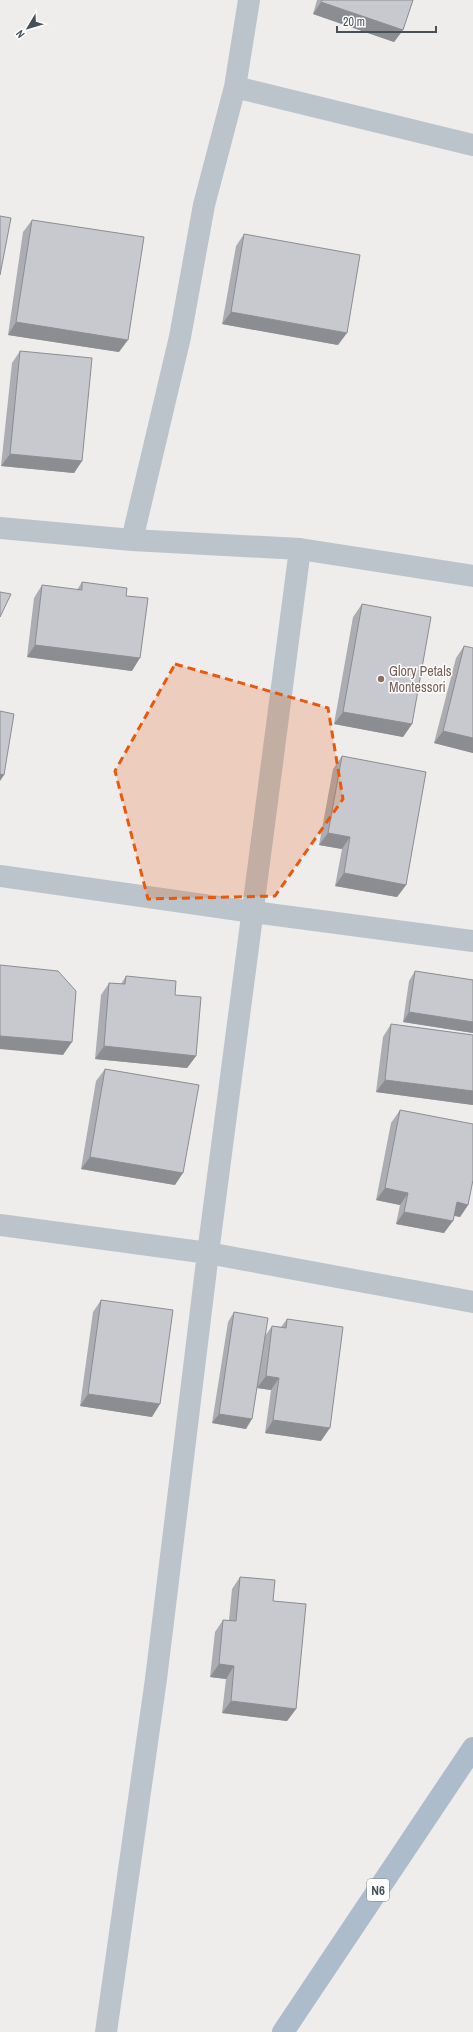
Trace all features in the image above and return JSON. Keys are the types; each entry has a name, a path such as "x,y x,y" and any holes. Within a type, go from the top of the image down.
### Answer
{"main road":[{"name":"N6","path":"284,2032 473,1748"}],"street":[{"path":"132,540 180,338 204,205 235,87 249,0"},
{"path":"235,87 473,145"},
{"path":"0,528 132,540 300,549 473,576"},
{"path":"106,2032 156,1679 208,1253 300,549"},
{"path":"0,876 253,912 473,941"},
{"path":"0,1225 208,1253 473,1302"}],"highlighted area":[{"path":"175,664 328,708 343,799 275,896 148,899 115,771"}],"building":[{"path":"322,0 413,0 403,30 321,2"},
{"path":"0,216 11,218 0,275"},
{"path":"32,220 144,237 128,340 16,322"},
{"path":"244,234 360,255 347,333 231,312"},
{"path":"20,351 92,358 82,461 10,454"},
{"path":"82,582 127,588 126,596 148,598 140,658 35,645 42,585 82,590"},
{"path":"0,592 11,594 0,617"},
{"path":"362,604 431,617 412,724 343,712"},
{"path":"464,646 473,648 473,738 443,731"},
{"path":"0,711 14,714 4,775 0,774"},
{"path":"342,756 426,772 406,885 344,873 350,837 328,833"},
{"path":"0,965 58,971 76,991 72,1042 0,1036"},
{"path":"415,971 473,980 473,1022 409,1012"},
{"path":"126,976 176,981 175,995 201,997 196,1056 104,1046 109,983 125,984"},
{"path":"391,1024 473,1035 473,1091 385,1080"},
{"path":"105,1069 199,1085 183,1173 90,1157"},
{"path":"400,1110 473,1124 473,1180 468,1205 457,1202 453,1221 404,1212 408,1193 385,1188"},
{"path":"101,1300 173,1310 160,1404 88,1394"},
{"path":"234,1312 268,1318 252,1419 219,1414"},
{"path":"287,1319 343,1327 330,1428 273,1420 279,1378 266,1376 272,1326 286,1328"},
{"path":"240,1577 275,1580 273,1601 306,1604 296,1709 231,1701 234,1666 219,1664 223,1620 236,1621"}],"place":[{"name":"Glory Petals Montessori","path":"381,679"}]}
